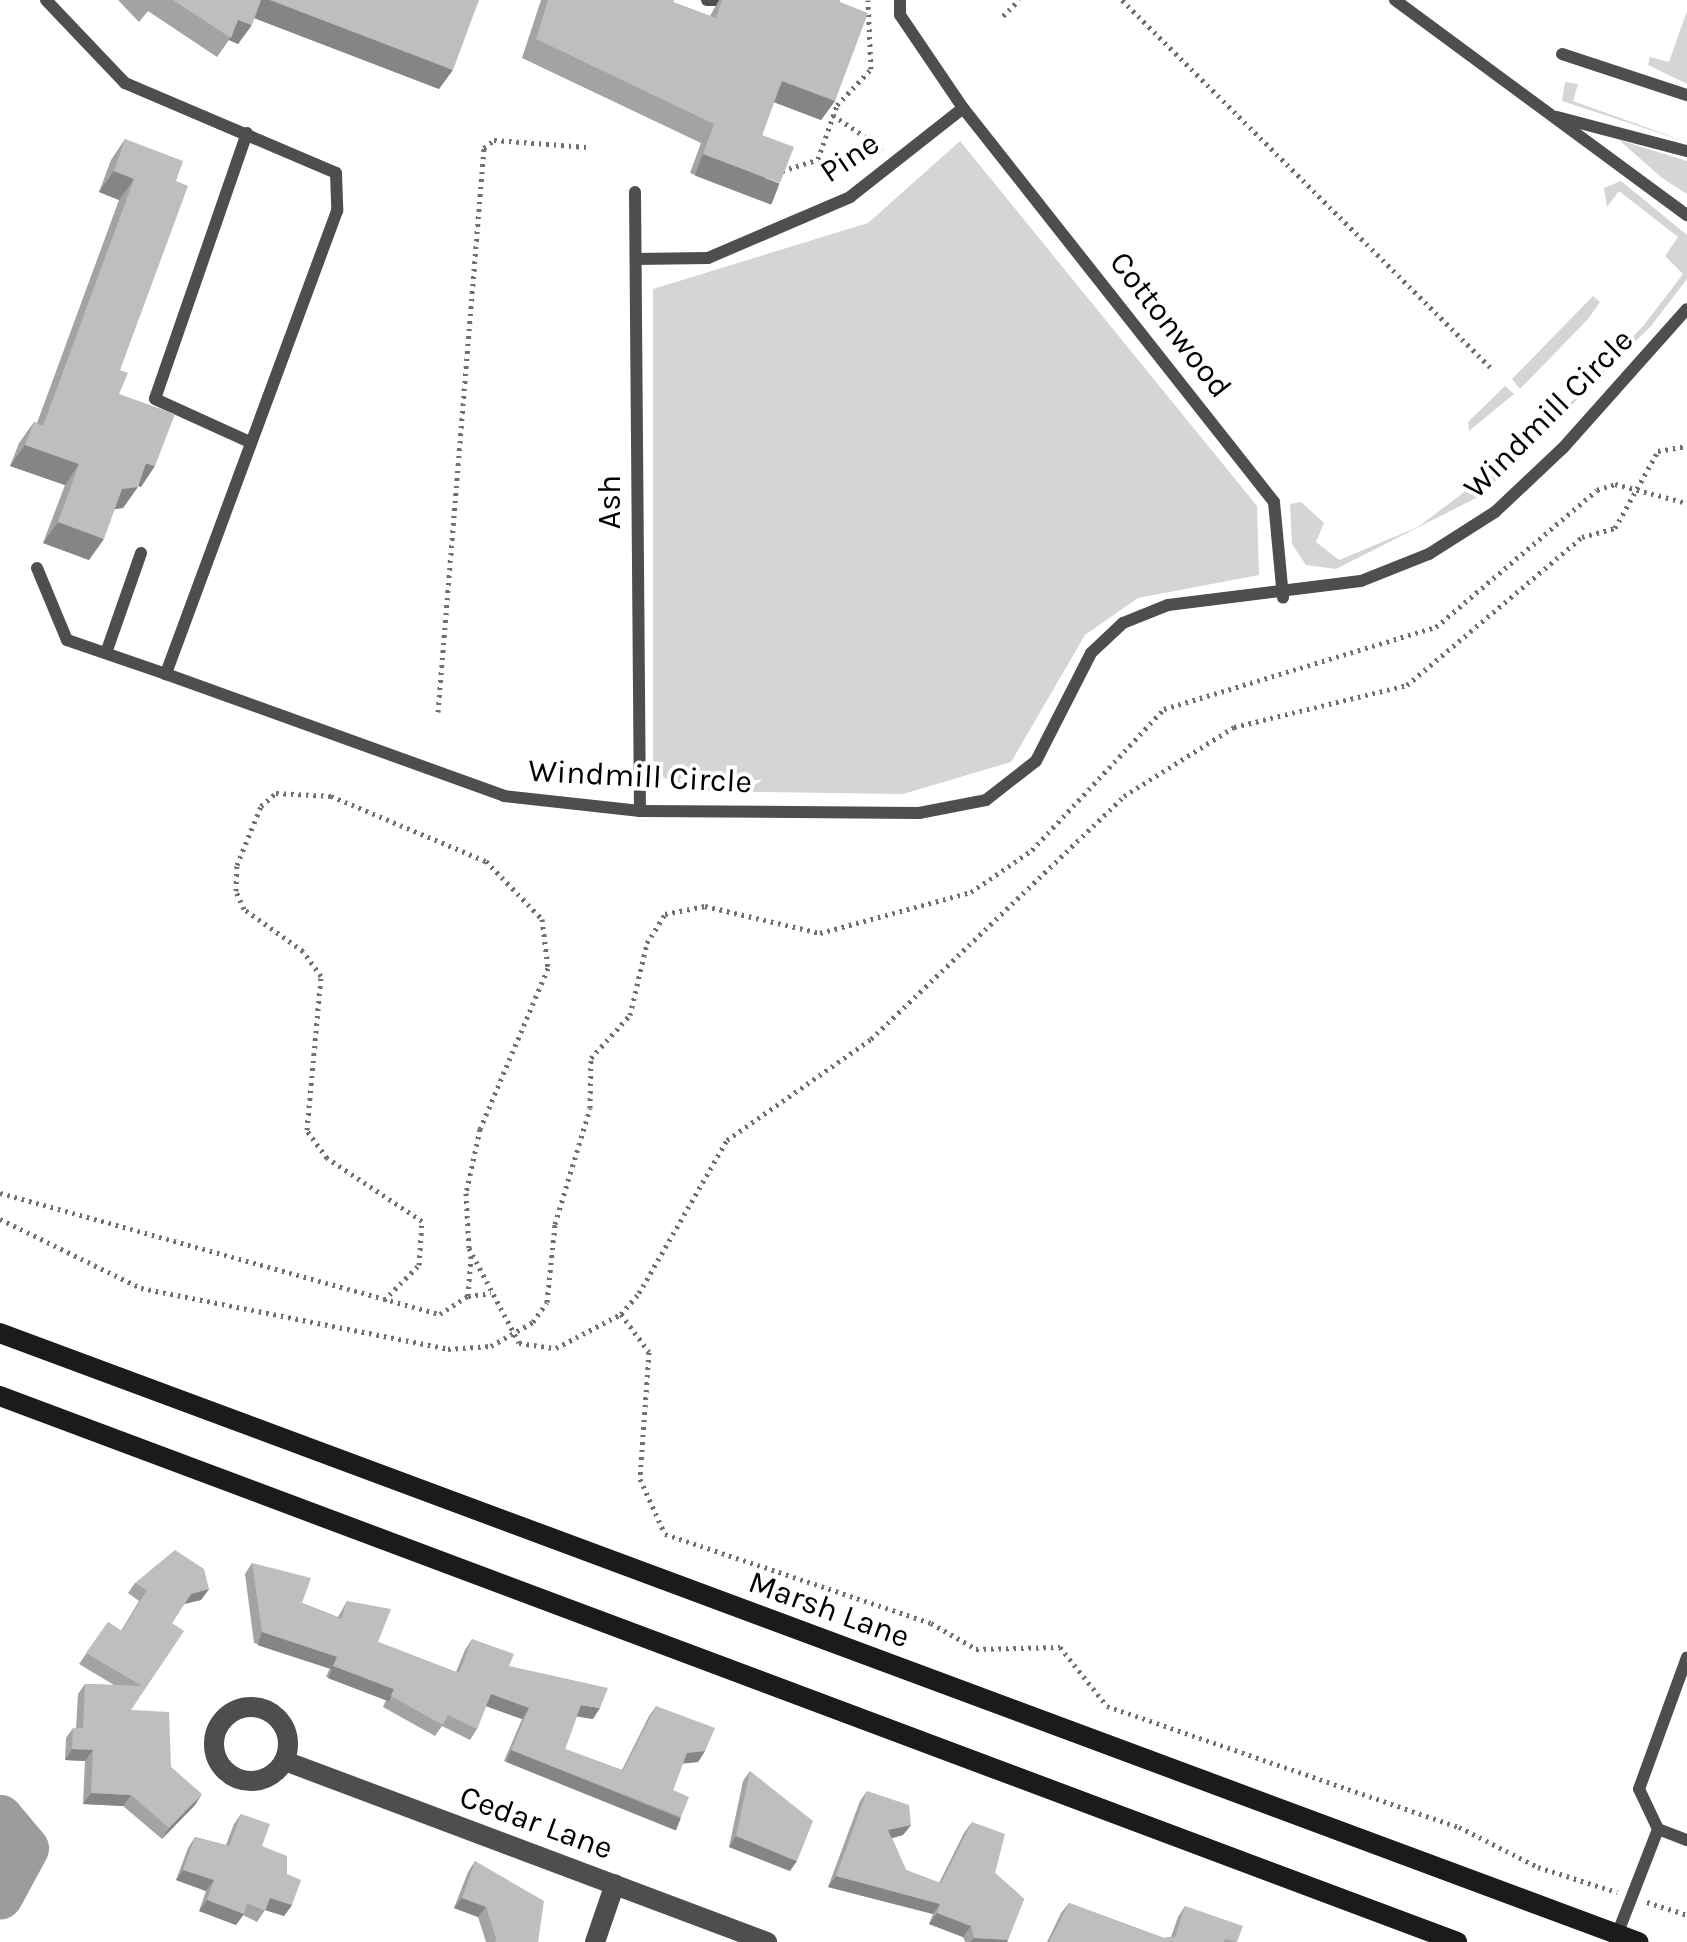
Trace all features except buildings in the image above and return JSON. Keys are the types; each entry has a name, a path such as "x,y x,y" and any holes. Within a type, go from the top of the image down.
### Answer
{"main road":[{"name":"Marsh Lane","path":"0,1333 1615,1938 1638,1942"},
{"path":"0,1396 1458,1942"}],"street":[{"name":"Cedar Lane","path":"284,1761 766,1942"},
{"path":"595,1942 615,1884"}],"lane":[{"path":"46,0 125,82 336,173 337,211 166,674"},
{"path":"707,0 720,0"},
{"path":"900,0 900,15 963,108"},
{"path":"1394,0 1687,215"},
{"path":"1562,54 1687,95"},
{"name":"Pine","path":"636,259 708,258 850,198 963,108"},
{"name":"Cottonwood","path":"963,108 1274,502 1283,598"},
{"path":"1554,117 1687,152"},
{"path":"246,134 155,400 250,442"},
{"name":"Ash","path":"635,192 640,811"},
{"name":"Windmill Circle","path":"37,568 68,640 504,796 640,811 919,813 986,800 1036,761 1092,653 1123,623 1168,605 1283,598 1429,554 1495,512 1687,309"},
{"path":"1673,326 1687,318"},
{"path":"106,653 141,553"},
{"path":"1687,1657 1639,1789 1658,1830 1687,1840"},
{"path":"1615,1938 1658,1830"}],"path":[{"path":"774,188 783,170 818,159 833,115 871,69 868,0"},
{"path":"1004,16 1019,0"},
{"path":"1122,0 1490,368"},
{"path":"833,115 866,130 894,162"},
{"path":"438,712 484,148 494,140 587,147"},
{"path":"766,159 783,170"},
{"path":"470,1248 514,1334 542,1351 621,1314 727,1140 871,1039 1124,796 1234,727 1407,685 1582,536 1615,528 1658,450 1687,446"},
{"path":"0,1219 141,1288 448,1349 514,1334 547,1302 555,1224 590,1108 592,1058 630,1015 646,944 665,914 705,906 820,933 971,892 1032,850 1164,709 1436,627 1597,490 1639,488 1687,503"},
{"path":"384,1300 419,1265 422,1221 327,1158 306,1130 321,976 303,950 244,909 236,891 236,865 261,806 276,794 331,796 486,861 542,918 548,968 480,1129 466,1193 468,1296"},
{"path":"0,1193 235,1251 384,1300 440,1314 468,1296 491,1293"},
{"path":"621,1314 649,1352 640,1478 665,1534 932,1624 976,1650 1051,1644 1107,1706 1687,1915"}],"shaded area":[{"path":"1687,11 1687,84 1648,65 1650,57 1669,62"},
{"path":"1565,82 1578,84 1573,101 1687,142 1562,101"},
{"path":"1619,140 1687,161 1687,194 1662,178"},
{"path":"960,141 1257,506 1259,575 1138,598 1085,635 1011,762 903,794 684,791 653,770 653,289 868,223"},
{"path":"1621,181 1687,235 1687,279 1651,326 1480,496 1336,569 1306,565 1292,544 1290,504 1301,502 1324,523 1316,542 1339,560 1418,527 1541,434 1644,325 1683,274 1665,256 1678,237 1619,191 1607,207 1604,188"},
{"path":"1593,296 1600,302 1588,319 1520,389 1512,379"},
{"path":"1505,386 1514,394 1469,431 1468,422"}],"waterway":[{"path":"0,1817 26,1848 0,1896"}]}
